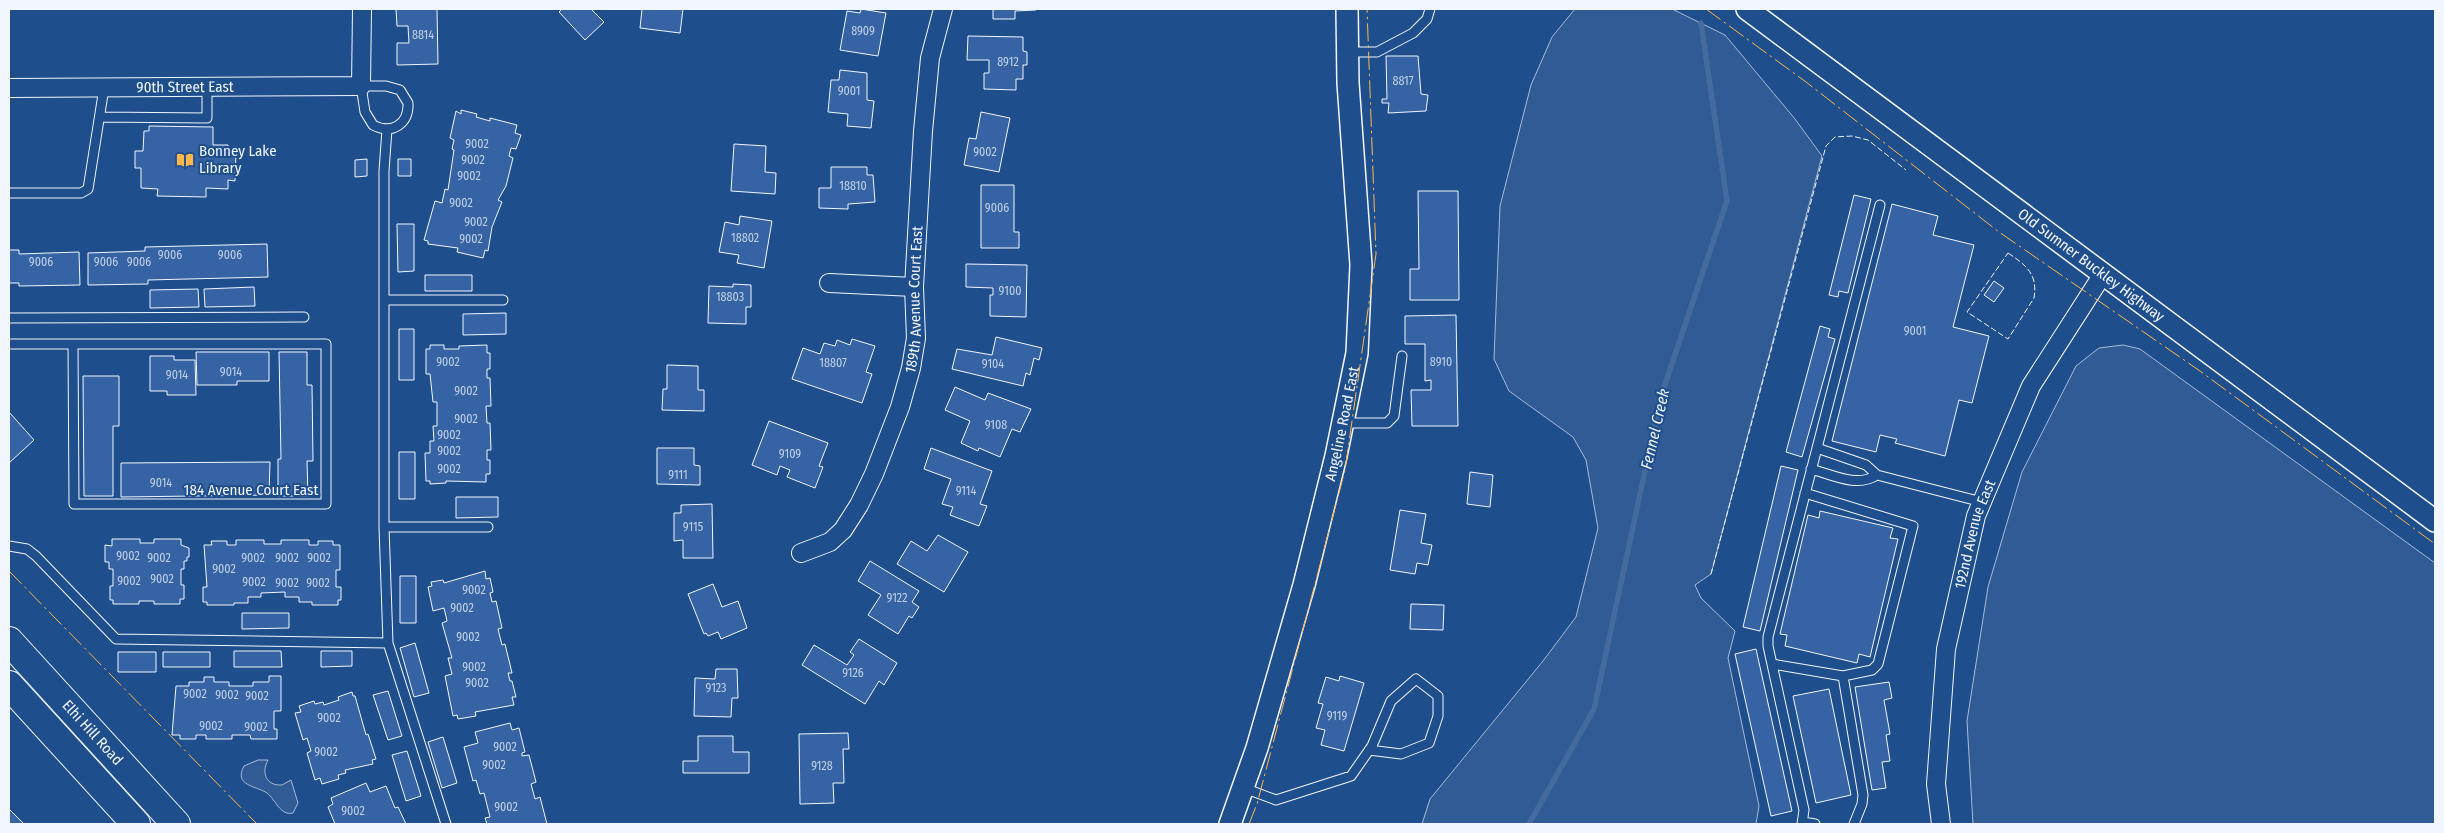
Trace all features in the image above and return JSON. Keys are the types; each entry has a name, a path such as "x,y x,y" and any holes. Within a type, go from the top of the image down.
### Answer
{"highway":[{"name":"Elhi Hill Road","path":"9,641 176,824"},
{"name":"Elhi Hill Road","path":"9,685 136,824"}],"street":[{"path":"361,86 362,9"},
{"name":"189th Avenue Court East","path":"800,553 830,542 842,530 859,505 890,436 911,368 916,338 914,287 930,58 943,9"},
{"name":"Angeline Road East","path":"1230,824 1257,748 1304,585 1343,423 1357,353 1361,265 1348,83 1347,9"},
{"name":"Old Sumner Buckley Highway","path":"1747,9 2435,521"},
{"name":"90th Street East","path":"9,88 361,86"},
{"name":"192nd Avenue East","path":"1940,824 1936,784 1946,649 1976,516 2031,386 2104,274"},
{"path":"829,283 914,287"}],"lane":[{"path":"1348,52 1377,52 1413,32 1427,19 1430,9"},
{"path":"361,86 393,86 405,96 408,103 406,118 401,124 387,129 373,125 368,119 361,86"},
{"path":"9,193 85,192 91,184 104,88"},
{"path":"100,117 207,118 207,88"},
{"path":"387,129 384,171 384,527 388,643 446,824"},
{"path":"1815,824 1803,823 1804,810 1772,664 1768,637 1880,205"},
{"path":"385,300 503,300"},
{"path":"9,318 304,317"},
{"name":"184 Avenue Court East","path":"9,344 73,344 326,344 326,504 74,504 73,344"},
{"path":"1343,423 1387,423 1394,416 1402,356"},
{"path":"1817,448 1866,465 1877,474 1982,502"},
{"path":"1811,469 1857,482 1870,480 1877,474"},
{"path":"1772,664 1843,676 1872,670 1878,664 1913,526 1805,493"},
{"path":"384,527 488,527"},
{"path":"9,546 27,549 36,556 116,639 388,643"},
{"path":"1843,676 1863,794 1862,804 1854,824"},
{"path":"1244,788 1276,800 1351,776 1369,750 1391,701 1416,679 1438,696 1438,716 1429,744 1401,754 1369,750"}],"shaded area":[{"path":"1575,9 1672,9 1725,35 1795,119 1822,156 1711,574 1695,585 1701,598 1735,631 1728,658 1759,806 1756,824 1422,824 1430,799 1543,661 1576,617 1598,528 1586,460 1573,437 1509,391 1494,359 1500,206 1531,85 1552,37"},
{"path":"2123,345 2140,349 2435,563 2435,824 1973,824 1967,721 1988,587 2022,472 2076,366 2099,348"},
{"path":"258,760 268,760 265,774 266,778 272,783 282,785 291,780 298,803 293,813 281,810 267,793 248,784 242,778 241,773 244,766"}],"building":[{"path":"396,9 437,9 438,64 397,65 397,43 409,43 408,26 397,26"},
{"path":"562,9 591,9 604,22 585,40 559,12"},
{"path":"642,9 683,9 680,33 640,28"},
{"path":"861,9 886,13 878,56 840,50 847,11 860,13"},
{"path":"993,9 1036,10 1015,11 1015,19 993,19"},
{"path":"968,36 1023,37 1023,51 1027,52 1027,65 1023,65 1023,79 1016,79 1016,90 984,89 984,73 989,73 989,60 967,60"},
{"path":"1386,56 1418,56 1421,94 1428,95 1426,111 1388,113 1389,103 1382,103 1382,99 1387,99"},
{"path":"840,70 867,73 867,100 874,101 871,128 847,126 848,114 828,112 831,80 839,80"},
{"path":"461,110 477,114 476,117 490,121 490,118 517,125 515,133 521,135 516,149 511,148 509,156 513,158 506,186 498,200 502,202 492,227 488,251 485,250 483,258 457,252 458,248 428,244 428,241 424,240 435,201 442,203 445,189 448,190 454,150 452,149 454,140 450,138 456,111 461,114"},
{"path":"981,112 1010,118 999,172 964,165 969,138 976,139"},
{"name":"Bonney Lake Library","path":"149,126 213,127 213,145 228,145 228,152 236,152 235,181 228,180 228,189 206,188 206,197 157,196 158,189 141,188 141,168 135,168 135,151 143,151 144,131 149,131"},
{"path":"734,144 766,146 765,172 776,173 775,194 731,191"},
{"path":"367,159 367,176 355,177 355,160"},
{"path":"398,159 411,159 411,176 398,176"},
{"path":"831,167 867,167 867,175 873,175 875,202 848,204 848,209 819,208 819,188 831,188"},
{"path":"981,185 1014,185 1014,232 1019,232 1019,248 981,248"},
{"path":"1418,191 1458,191 1459,300 1410,300 1410,269 1419,269"},
{"path":"1854,195 1871,199 1848,293 1839,291 1838,297 1829,295"},
{"path":"1892,204 1938,216 1933,235 1974,245 1953,327 1989,336 1972,403 1959,400 1945,456 1895,443 1897,439 1880,435 1876,452 1832,441"},
{"path":"740,216 772,221 764,268 737,263 739,255 719,252 725,222 739,225"},
{"path":"397,224 414,224 414,271 398,272"},
{"path":"267,244 268,277 148,280 148,284 88,285 88,253 145,251 145,247"},
{"path":"9,250 19,250 19,254 79,252 80,285 19,286 19,283 9,283"},
{"path":"966,264 1027,265 1026,317 990,316 990,295 993,295 993,288 966,287"},
{"path":"425,275 472,275 472,291 425,291"},
{"path":"1994,281 2004,288 1994,302 1984,295"},
{"path":"733,284 751,285 751,307 746,307 746,324 708,323 709,286 733,287"},
{"path":"254,287 255,306 205,307 204,289"},
{"path":"198,289 199,307 150,308 150,290"},
{"path":"506,313 506,334 463,335 463,314"},
{"path":"1456,315 1458,426 1412,426 1411,390 1431,390 1431,380 1425,381 1425,344 1405,344 1405,316"},
{"path":"1820,326 1830,329 1828,337 1835,339 1802,457 1786,452"},
{"path":"399,329 414,329 414,380 399,380"},
{"path":"996,337 1042,348 1039,360 1034,358 1030,375 1026,373 1023,386 952,369 957,349 992,355"},
{"path":"852,339 875,346 866,372 872,374 862,403 792,379 803,348 820,354 824,343 835,346 837,340 850,345"},
{"path":"430,345 444,345 444,349 459,349 459,346 487,345 487,353 490,353 490,369 487,369 487,378 490,378 491,406 486,406 487,423 490,423 491,450 487,450 487,460 490,460 490,474 486,474 486,482 446,481 446,483 430,484 430,481 426,481 425,453 430,453 430,441 434,441 433,426 437,426 437,402 433,402 430,374 426,374 426,349 430,349"},
{"path":"196,352 269,352 269,381 237,381 237,385 197,385"},
{"path":"279,352 307,352 307,385 312,385 313,461 307,461 308,496 278,496 278,459 281,459"},
{"path":"150,356 174,356 174,360 195,360 196,395 167,395 167,391 150,391"},
{"path":"667,365 698,366 698,390 704,390 704,411 662,410 663,389 667,389"},
{"path":"83,376 119,376 119,426 113,426 113,496 84,496"},
{"path":"955,387 985,400 988,393 1031,409 1020,432 1012,429 1000,457 979,448 978,451 961,443 970,421 945,410"},
{"path":"9,412 34,440 9,463"},
{"path":"769,421 828,443 819,466 823,467 815,488 787,477 790,470 780,466 777,475 752,465"},
{"path":"657,448 694,448 694,465 700,466 700,485 657,484"},
{"path":"931,448 992,471 980,504 987,506 979,526 950,515 953,507 942,504 951,479 924,469"},
{"path":"399,452 415,452 415,499 399,499"},
{"path":"270,462 269,495 121,497 121,463"},
{"path":"1781,466 1798,470 1760,631 1743,627"},
{"path":"1470,472 1493,475 1490,507 1467,504"},
{"path":"456,497 498,497 498,517 456,518"},
{"path":"712,504 713,558 683,558 683,540 674,541 674,513 681,513 681,505"},
{"path":"1400,510 1426,514 1421,543 1432,545 1428,565 1417,563 1415,574 1390,570"},
{"path":"1820,511 1893,528 1890,538 1898,539 1870,657 1859,654 1857,663 1785,646 1787,635 1780,634 1808,515 1819,518"},
{"path":"938,535 968,552 944,592 897,564 911,541 927,551"},
{"path":"112,539 140,539 140,543 154,543 154,539 181,539 181,545 189,548 189,557 187,557 187,561 184,561 184,569 181,569 181,585 184,585 184,599 180,599 180,604 154,604 154,601 139,601 139,604 113,604 113,600 110,600 110,586 113,586 113,569 109,569 109,562 105,562 105,545 112,546"},
{"path":"236,540 264,540 264,544 281,544 281,540 309,540 309,545 318,545 318,541 333,541 333,545 340,545 340,570 336,570 336,587 341,587 341,600 338,600 338,605 312,605 312,602 299,602 299,597 285,597 285,592 261,593 261,597 248,597 248,603 207,605 207,602 203,602 203,587 207,587 204,545 212,545 211,541 227,541 227,545 236,545"},
{"path":"870,561 919,591 912,602 919,607 912,618 909,616 898,634 868,615 881,595 858,581"},
{"path":"485,571 486,579 490,578 493,592 490,593 492,602 496,601 502,628 498,629 502,645 505,644 512,673 508,673 516,697 512,697 514,705 475,712 476,716 458,719 457,715 453,716 445,676 452,674 448,658 452,658 442,623 447,621 444,608 433,611 428,587 432,586 431,582 443,580 444,583"},
{"path":"400,576 416,576 416,623 400,623"},
{"path":"713,584 722,607 738,601 747,628 721,639 718,632 708,636 706,633 704,634 688,594"},
{"path":"1411,604 1444,605 1443,630 1410,629"},
{"path":"242,613 289,613 289,628 242,629"},
{"path":"859,639 897,663 884,685 879,681 865,704 802,665 814,645 847,665 854,655 850,652"},
{"path":"415,643 429,693 414,697 400,648"},
{"path":"1756,649 1792,811 1771,816 1735,654"},
{"path":"234,651 281,651 282,667 234,667"},
{"path":"321,651 352,651 352,666 321,667"},
{"path":"118,652 156,652 156,672 118,672"},
{"path":"163,652 210,652 210,667 163,667"},
{"path":"716,669 737,669 738,698 732,698 731,717 694,716 695,678 715,679"},
{"path":"269,676 281,676 281,711 274,711 274,729 277,729 277,739 251,739 250,735 232,735 232,739 206,739 206,735 196,735 196,739 180,739 180,735 172,735 176,686 189,686 189,682 204,682 204,677 214,677 214,682 229,682 229,686 253,686 253,682 269,682"},
{"path":"1340,676 1364,683 1344,751 1321,745 1325,730 1316,728 1323,704 1318,703 1326,677 1339,681"},
{"path":"1889,682 1892,698 1884,700 1890,734 1886,735 1890,761 1882,762 1886,788 1872,790 1855,687"},
{"path":"1829,689 1851,795 1816,803 1793,696"},
{"path":"388,691 402,736 388,740 373,695"},
{"path":"352,692 376,759 372,760 373,764 345,770 346,773 338,775 339,779 322,784 320,778 315,780 307,753 311,751 307,738 303,740 295,713 301,712 299,706 314,701 315,704 323,702 324,705 339,700 338,697"},
{"path":"510,723 512,730 519,728 525,752 522,753 522,756 529,755 536,782 531,784 535,799 540,797 547,824 487,824 485,818 490,817 484,793 480,794 476,780 473,781 464,747 478,743 475,732"},
{"path":"848,733 849,749 843,749 844,783 833,783 834,803 800,804 799,734"},
{"path":"698,736 733,736 733,752 749,752 749,773 683,773 683,761 698,761"},
{"path":"443,737 457,783 442,788 428,742"},
{"path":"407,751 421,796 406,801 392,755"},
{"path":"366,783 370,792 386,786 395,808 398,807 406,824 335,824 328,807 333,804 331,798"},
{"path":"9,809 24,824 9,824"}],"waterway":[{"name":"Fennel Creek","path":"1529,824 1594,709 1661,396 1727,201 1701,23"}],"fence":[{"path":"1711,574 1826,146 1835,137 1852,136 1868,140 1906,170"},
{"path":"2008,253 2029,271 2035,290 2034,298 2008,339 1967,312 2008,253"}],"power":[{"path":"1249,824 1257,804 1345,470 1376,254 1367,9"},
{"path":"1706,9 1806,82 1999,232 2200,371 2435,544"},
{"path":"9,571 257,824"}],"place":[{"name":"Bonney Lake Library","path":"185,160"}]}
